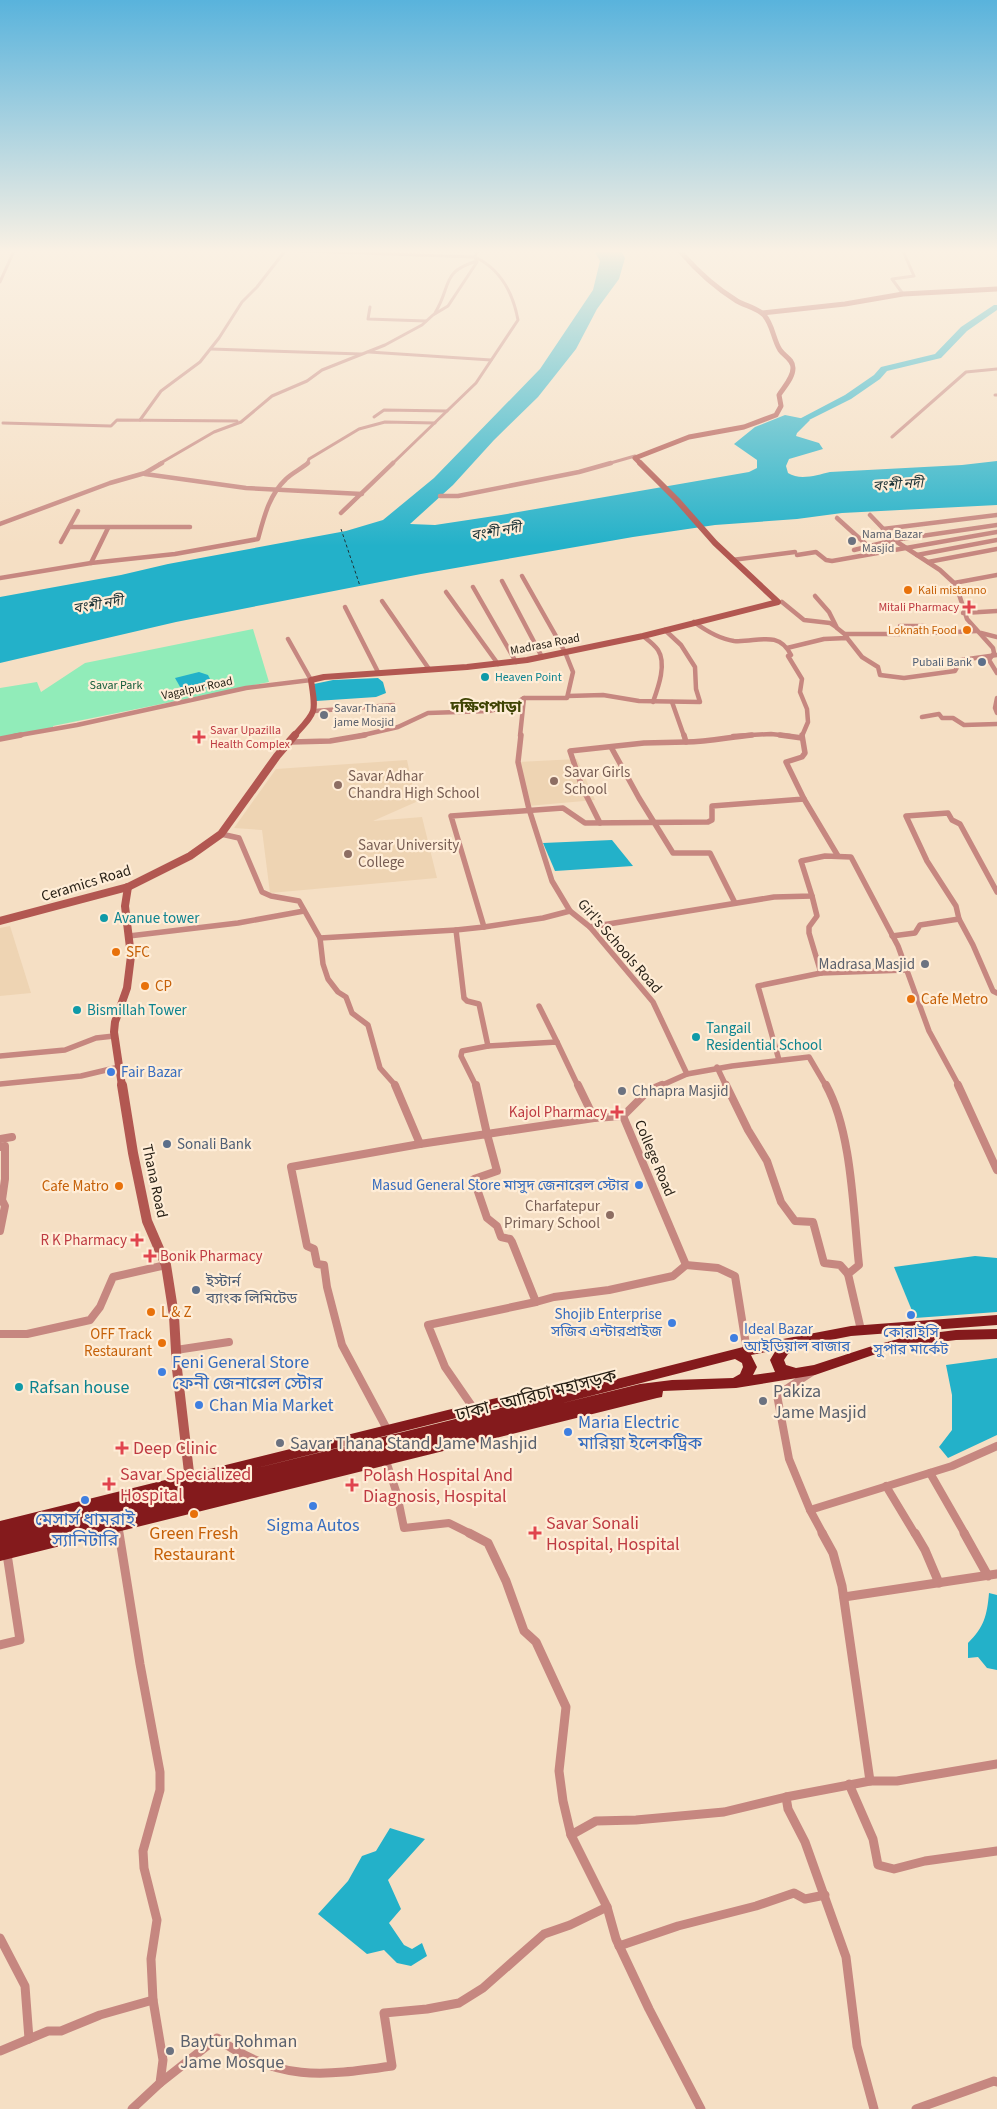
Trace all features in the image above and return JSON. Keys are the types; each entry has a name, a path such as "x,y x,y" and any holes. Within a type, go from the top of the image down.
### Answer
{"highway":[{"name":"ঢাকা - আরিচা মহাসড়ক","path":"0,1536 301,1464 735,1354 861,1330 997,1320"},
{"name":"ঢাকা - আরিচা মহাসড়ক","path":"2,1552 640,1389 736,1383 808,1371 909,1341 956,1335 997,1334"},
{"path":"801,1341 783,1351 777,1360 780,1369 785,1371 808,1371"},
{"path":"0,1527 474,1409 699,1356 735,1354 746,1358 750,1367 745,1377 736,1383"},
{"path":"2,1552 118,1526 693,1385"}],"street":[{"path":"140,420 161,390 200,362 211,349"},
{"path":"224,349 363,354"},
{"path":"0,524 110,483 144,474 214,432 241,422 272,396 307,381 322,370 374,349"},
{"path":"341,513 476,383 498,349"},
{"path":"440,496 458,496 579,472 636,458 689,437 744,427 776,415 781,406 779,395 790,378 793,366 780,349"},
{"path":"368,352 491,360"},
{"path":"892,437 966,372 997,369"},
{"path":"374,417 384,410 447,411"},
{"path":"2,423 111,426 116,420 241,422"},
{"path":"0,578 92,563 175,554 258,539 269,502 277,487 289,475 307,464 308,459 359,429 385,422 435,423"},
{"path":"636,458 732,560 780,602 804,620 830,623 836,627 846,636 862,657 878,667 880,675 895,678 955,671 960,660 995,655"},
{"path":"144,474 246,488 362,494"},
{"path":"61,542 78,511"},
{"path":"870,515 894,540 928,562 954,583 963,614 993,649 995,655"},
{"path":"883,528 997,516"},
{"path":"837,518 869,547"},
{"path":"974,518 985,527"},
{"path":"937,522 948,532"},
{"path":"919,525 948,549"},
{"path":"854,550 894,540 997,525"},
{"path":"70,527 190,527"},
{"path":"92,563 108,528"},
{"path":"732,560 816,552 826,560 832,561 997,532"},
{"path":"917,555 997,540"},
{"path":"928,562 997,549"},
{"path":"954,583 997,575"},
{"path":"522,576 565,652 573,672 568,696"},
{"path":"502,581 542,657"},
{"path":"473,587 516,662"},
{"path":"446,592 498,664"},
{"path":"815,596 829,612 836,627"},
{"path":"382,601 429,669"},
{"name":"Madrasa Road","path":"311,680 378,672 516,662 643,636 780,602"},
{"path":"345,607 378,672"},
{"path":"963,614 996,613"},
{"path":"694,622 712,633 733,641 771,639 781,642 788,648 789,660 802,679 800,692 809,716 802,738 805,753 802,757 786,762 804,799 838,856"},
{"path":"788,648 824,639 846,636 900,634 900,626 924,626 931,633 979,632 997,637"},
{"path":"291,742 344,740 394,728 426,713 486,712 508,709 524,698 561,699 568,696 603,696 654,702 700,702 696,689 695,666 681,645 665,630"},
{"path":"643,636 656,647 661,657 659,681 654,702"},
{"path":"288,639 311,680 314,711 393,705"},
{"path":"995,655 989,660 997,673"},
{"name":"Vagalpur Road","path":"0,739 77,725 246,688 311,680"},
{"name":"Girl's Schools Road","path":"524,698 518,762 529,809 552,881 570,911 590,927 654,1002 687,1074"},
{"path":"997,698 995,708 997,713"},
{"path":"672,702 686,742"},
{"name":"Ceramics Road","path":"0,921 128,887 190,856 221,834 277,756 291,742 314,711"},
{"path":"922,717 939,714 942,718 953,718 964,725 997,724"},
{"path":"600,823 582,787 570,751 644,743 705,742 724,737 750,737 771,734 802,738"},
{"path":"611,747 653,822 675,854 708,852 711,854 735,903"},
{"path":"484,927 472,895 457,831 451,816 564,808 581,822 710,822 712,820 710,808 712,806 804,799"},
{"path":"997,892 960,824 952,820 948,813 906,816 928,862 956,906 959,919 973,945 993,991 997,993"},
{"path":"221,834 239,838 242,841 262,892 270,897 295,898 299,901 320,938 323,971 337,992 346,996 352,1013 368,1026 380,1068 398,1088 401,1102 420,1144"},
{"path":"821,974 809,934 809,927 817,916 800,861 825,856 851,857 892,936 929,1031 964,1095 997,1170"},
{"name":"Thana Road","path":"128,887 125,906 131,956 127,988 115,1022 114,1036 133,1153 147,1221 166,1265 174,1316 190,1480"},
{"path":"590,927 774,897 812,896"},
{"path":"129,936 238,923 304,911"},
{"path":"320,938 484,927 542,918 570,911"},
{"path":"892,936 914,933 920,925 959,919"},
{"path":"456,930 464,998 467,1001 479,1004 488,1046"},
{"path":"779,1060 758,986 821,974 906,970"},
{"path":"539,1006 594,1118"},
{"path":"0,1056 65,1050 96,1038 114,1036"},
{"path":"536,1302 512,1242 510,1239 501,1237 497,1226 487,1218 475,1183 474,1179 497,1171 477,1088 461,1056 462,1051 488,1046 557,1042"},
{"path":"623,1116 648,1091 687,1074 717,1067 779,1060 809,1058 812,1060 829,1091 839,1115 846,1150 859,1265 848,1274"},
{"path":"0,1084 81,1076 119,1066"},
{"path":"717,1067 748,1130 767,1161 781,1202 790,1212 794,1221 813,1222 824,1264 840,1265 848,1274 861,1330"},
{"name":"College Road","path":"388,1431 354,1363 342,1345 327,1287 324,1265 317,1264 314,1249 307,1246 291,1167 420,1144 594,1118 623,1116 686,1265"},
{"path":"0,1139 12,1137"},
{"path":"0,1147 5,1146 2,1200 5,1206 0,1232"},
{"path":"0,1334 27,1334 90,1320 100,1307 113,1277 166,1265"},
{"path":"474,1409 445,1367 428,1325 554,1297 609,1290 673,1276 686,1265 716,1267 727,1270 735,1276 735,1354"},
{"path":"176,1350 229,1342"},
{"path":"808,1371 777,1395 789,1459 810,1510 833,1553 844,1596 870,1781"},
{"path":"810,1510 952,1466 997,1446"},
{"path":"386,1461 397,1494 404,1528 450,1523 488,1543 506,1581 524,1631 536,1642 566,1707 559,1771 563,1801 571,1835 607,1908 619,1946 649,2009 701,2109"},
{"path":"844,1596 993,1575 930,1473"},
{"path":"886,1486 925,1550 939,1584"},
{"path":"118,1526 140,1664 160,1772 160,1790 143,1851 144,1868 157,1920 151,1959 153,2000 163,2060 160,2083"},
{"path":"0,1645 20,1640 2,1552"},
{"path":"571,1835 596,1821 636,1820 724,1812 849,1784 870,1781 897,1782 997,1764"},
{"path":"849,1784 873,1839 878,1866 894,1869 925,1861 997,1851"},
{"path":"786,1798 788,1810 805,1842 826,1895 846,1958 857,2046 874,2109"},
{"path":"619,1946 678,1926 756,1906 794,1893 805,1899 826,1895"},
{"path":"132,2109 160,2083 217,2038 230,2049 256,2060 303,2074 335,2074 392,2066 384,2013 427,2009 459,2002 484,1988 544,1934 570,1925 607,1908"},
{"path":"0,1938 25,1986 29,2039"},
{"path":"0,2051 48,2031 62,2031 100,2015 153,2000"},
{"path":"916,2109 968,2090 997,2082"}],"shaded area":[{"name":"Savar Girls School","path":"577,759 595,800 528,806 518,762"},
{"path":"407,760 416,802 373,821 422,817 437,878 270,893 262,830 234,828 276,769"},
{"path":"10,926 31,993 0,996 0,928"}],"green space":[{"name":"Savar Park","path":"253,629 269,682 53,726 53,729 0,737 0,688 37,682 41,692 85,663"}],"water":[{"name":"বংশী নদী","path":"553,349 576,349 538,397 494,440 453,485 410,524 435,525 501,515 749,472 757,468 757,460 734,444 755,427 785,415 810,420 796,436 819,443 823,449 789,459 786,466 788,473 798,477 809,477 830,472 962,465 997,461 997,505 842,513 797,519 715,525 633,537 421,574 176,622 0,663 0,597 346,531 383,520 434,478 540,369"},
{"path":"199,672 208,675 214,687 183,692 175,678"},
{"path":"378,678 383,682 386,693 376,697 316,701 314,684 333,680"},
{"path":"612,840 633,866 555,871 543,843"},
{"path":"975,1256 997,1258 997,1312 915,1318 894,1267"},
{"path":"997,1358 997,1435 948,1458 939,1447 952,1430 952,1395 946,1365"},
{"path":"989,1593 997,1595 997,1670 987,1668 978,1657 968,1658 968,1643 978,1632 984,1621"},
{"path":"390,1828 425,1839 388,1880 401,1909 389,1923 404,1945 412,1949 422,1943 427,1956 411,1966 397,1963 384,1950 367,1954 318,1914 348,1881 362,1856 376,1851"}],"waterway":[{"path":"790,426 848,397 877,377 884,369 938,356 944,349"}],"ferry route":[{"path":"341,529 360,586"}],"place":[{"name":"Nama Bazar Masjid","path":"852,541"},
{"name":"Kali mistanno","path":"908,590"},
{"name":"Mitali Pharmacy","path":"969,607"},
{"name":"Loknath Food","path":"967,630"},
{"name":"Pubali Bank","path":"982,662"},
{"name":"Heaven Point","path":"485,677"},
{"name":"Savar Thana jame Mosjid","path":"324,715"},
{"name":"Savar Upazilla Health Complex","path":"199,737"},
{"name":"Savar Girls School","path":"554,781"},
{"name":"Savar Adhar Chandra High School","path":"338,785"},
{"name":"Savar University College","path":"348,854"},
{"name":"Avanue tower","path":"104,918"},
{"name":"SFC","path":"116,952"},
{"name":"Madrasa Masjid","path":"925,964"},
{"name":"CP","path":"145,986"},
{"name":"Cafe Metro","path":"911,999"},
{"name":"Bismillah Tower","path":"77,1010"},
{"name":"Tangail Residential School","path":"696,1037"},
{"name":"Fair Bazar","path":"111,1072"},
{"name":"Chhapra Masjid","path":"622,1091"},
{"name":"Kajol Pharmacy","path":"617,1112"},
{"name":"Sonali Bank","path":"167,1144"},
{"name":"Masud General Store মাসুদ জেনারেল স্টোর","path":"639,1185"},
{"name":"Cafe Matro","path":"119,1186"},
{"name":"Charfatepur Primary School","path":"610,1215"},
{"name":"R K Pharmacy","path":"137,1240"},
{"name":"Bonik Pharmacy","path":"150,1256"},
{"name":"ইস্টার্ন ব্যাংক লিমিটেড","path":"196,1290"},
{"name":"L & Z","path":"151,1312"},
{"name":"কোরাইসি সুপার মার্কেট","path":"911,1315"},
{"name":"Shojib Enterprise সজিব এন্টারপ্রাইজ","path":"672,1323"},
{"name":"Ideal Bazar আইডিয়াল বাজার","path":"734,1338"},
{"name":"OFF Track Restaurant","path":"162,1343"},
{"name":"Feni General Store ফেনী জেনারেল স্টোর","path":"162,1372"},
{"name":"Rafsan house","path":"19,1387"},
{"name":"Pakiza Jame Masjid","path":"763,1401"},
{"name":"Chan Mia Market","path":"199,1405"},
{"name":"Maria Electric মারিয়া ইলেকট্রিক","path":"568,1432"},
{"name":"Savar Thana Stand Jame Mashjid","path":"280,1443"},
{"name":"Deep Clinic","path":"122,1448"},
{"name":"Savar Specialized Hospital","path":"109,1484"},
{"name":"Polash Hospital And Diagnosis, Hospital","path":"352,1485"},
{"name":"মেসার্স ধামরাই স্যানিটারি","path":"85,1500"},
{"name":"Sigma Autos","path":"313,1506"},
{"name":"Green Fresh Restaurant","path":"194,1514"},
{"name":"Savar Sonali Hospital, Hospital","path":"535,1533"},
{"name":"Baytur Rohman Jame Mosque","path":"170,2051"}],"district":[{"name":"দক্ষিণপাড়া","path":"486,706"}]}
